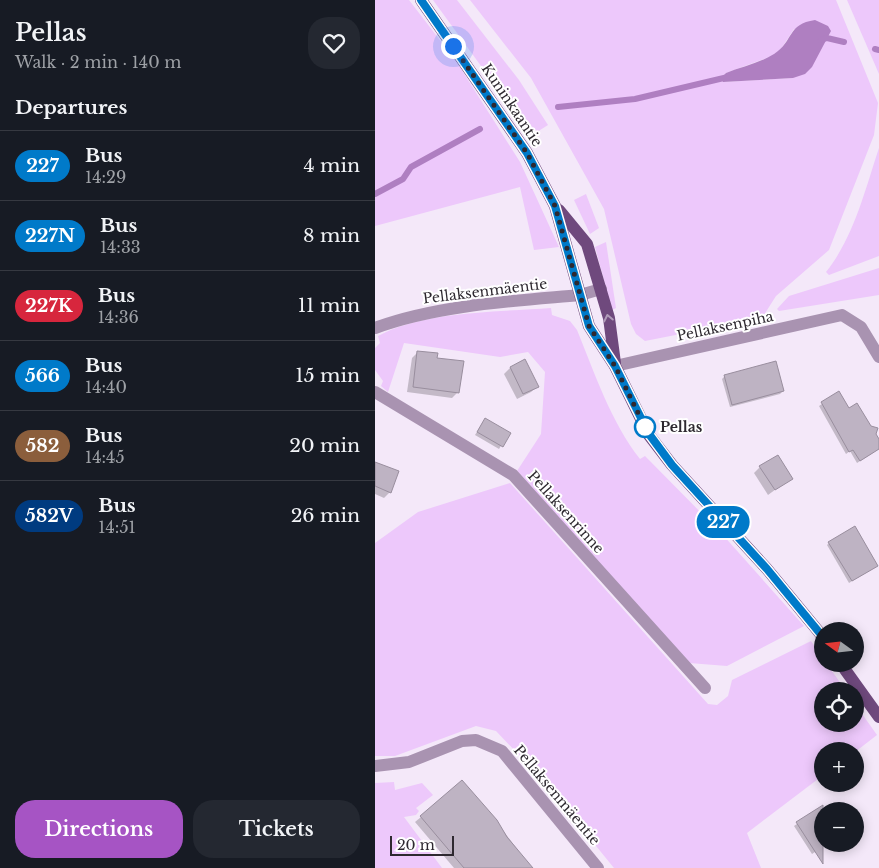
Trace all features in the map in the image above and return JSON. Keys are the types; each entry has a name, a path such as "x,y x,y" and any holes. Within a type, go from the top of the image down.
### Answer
{"main road":[{"name":"Kuninkaantie","path":"421,0 527,153 555,206 589,326 615,366 649,434 672,465 767,569 814,627"},
{"name":"Kuninkaantie","path":"555,206 587,244 609,318 615,366"},
{"path":"847,672 879,717"}],"street":[{"name":"Pellaksenmäentie","path":"375,328 402,318 429,313 580,295 601,289"},
{"name":"Pellaksenpiha","path":"615,366 842,314 861,327 879,357"},
{"name":"Pellaksenrinne","path":"375,392 513,475 705,688"},
{"name":"Pellaksenmäentie","path":"375,766 409,762 462,741 476,740 502,751 598,868"}],"shaded area":[{"path":"375,0 409,0 456,61 520,162 559,247 534,250 520,187 375,226"},
{"path":"433,0 457,0 519,80 548,125 537,132 497,88"},
{"path":"470,0 836,0 878,103 874,135 829,250 776,296 762,318 645,341 636,334 631,324 604,209 531,78","holes":["794,29 830,35 793,78 723,82 721,78 726,73 772,56 781,49"]},
{"path":"847,0 879,0 879,74"},
{"path":"815,20 828,26 831,31 812,67 805,74 793,78 723,82 721,78 726,73 769,57 785,44 795,29 806,22"},
{"path":"879,148 879,256 829,275 826,272 844,244 858,213"},
{"path":"586,194 599,228 590,234 574,200"},
{"path":"606,242 616,308 612,310 595,247"},
{"path":"879,268 879,295 779,311 777,309 789,296"},
{"path":"551,308 552,315 570,321 577,330 612,414 640,459 645,456 722,534 804,626 727,666 689,663 517,471 541,434 545,372 528,352 500,357 404,343 388,392 381,386 383,381 375,370 375,348 380,343 378,336 397,328 439,317"},
{"path":"510,483 708,704 717,705 728,696 732,680 811,641 814,645 814,672 833,672 840,682 814,682 814,732 864,732 864,717 877,735 864,745 864,742 814,742 814,782 747,833 761,868 614,868 539,776 496,731 476,726 395,756 375,756 375,543 418,512"},
{"path":"394,782 395,790 422,783 433,795 416,808 419,811 416,815 404,817 442,868 375,868 375,783"}],"building":[{"path":"417,351 438,353 437,358 464,361 459,393 413,387"},
{"path":"525,359 539,387 523,394 510,367"},
{"path":"776,361 784,391 732,405 724,375"},
{"path":"839,391 849,408 857,403 871,426 878,428 876,434 879,439 879,449 860,461 853,450 849,452 821,402"},
{"path":"485,418 511,433 503,447 477,432"},
{"path":"778,455 793,479 775,490 759,466"},
{"path":"375,462 399,471 391,493 375,486"},
{"path":"855,526 878,566 852,581 828,542"},
{"path":"462,780 497,820 507,837 533,868 464,868 420,816"},
{"path":"814,811 814,850 796,822"},
{"path":"815,852 823,852 823,864"}],"waterway":[{"path":"821,40 827,38 844,42"},
{"path":"875,49 879,50"},
{"path":"558,107 635,99 728,77"},
{"path":"375,194 403,179 411,167 480,129"}],"bus line":[{"name":"227","path":"421,0 527,153 555,206 589,326 615,366 649,434 672,465 719,519 767,569 814,626"}],"place":[{"name":"Pellas","path":"645,427"}],"route":[{"path":"453,46 527,153 555,206 589,326 615,366 645,427"}]}
